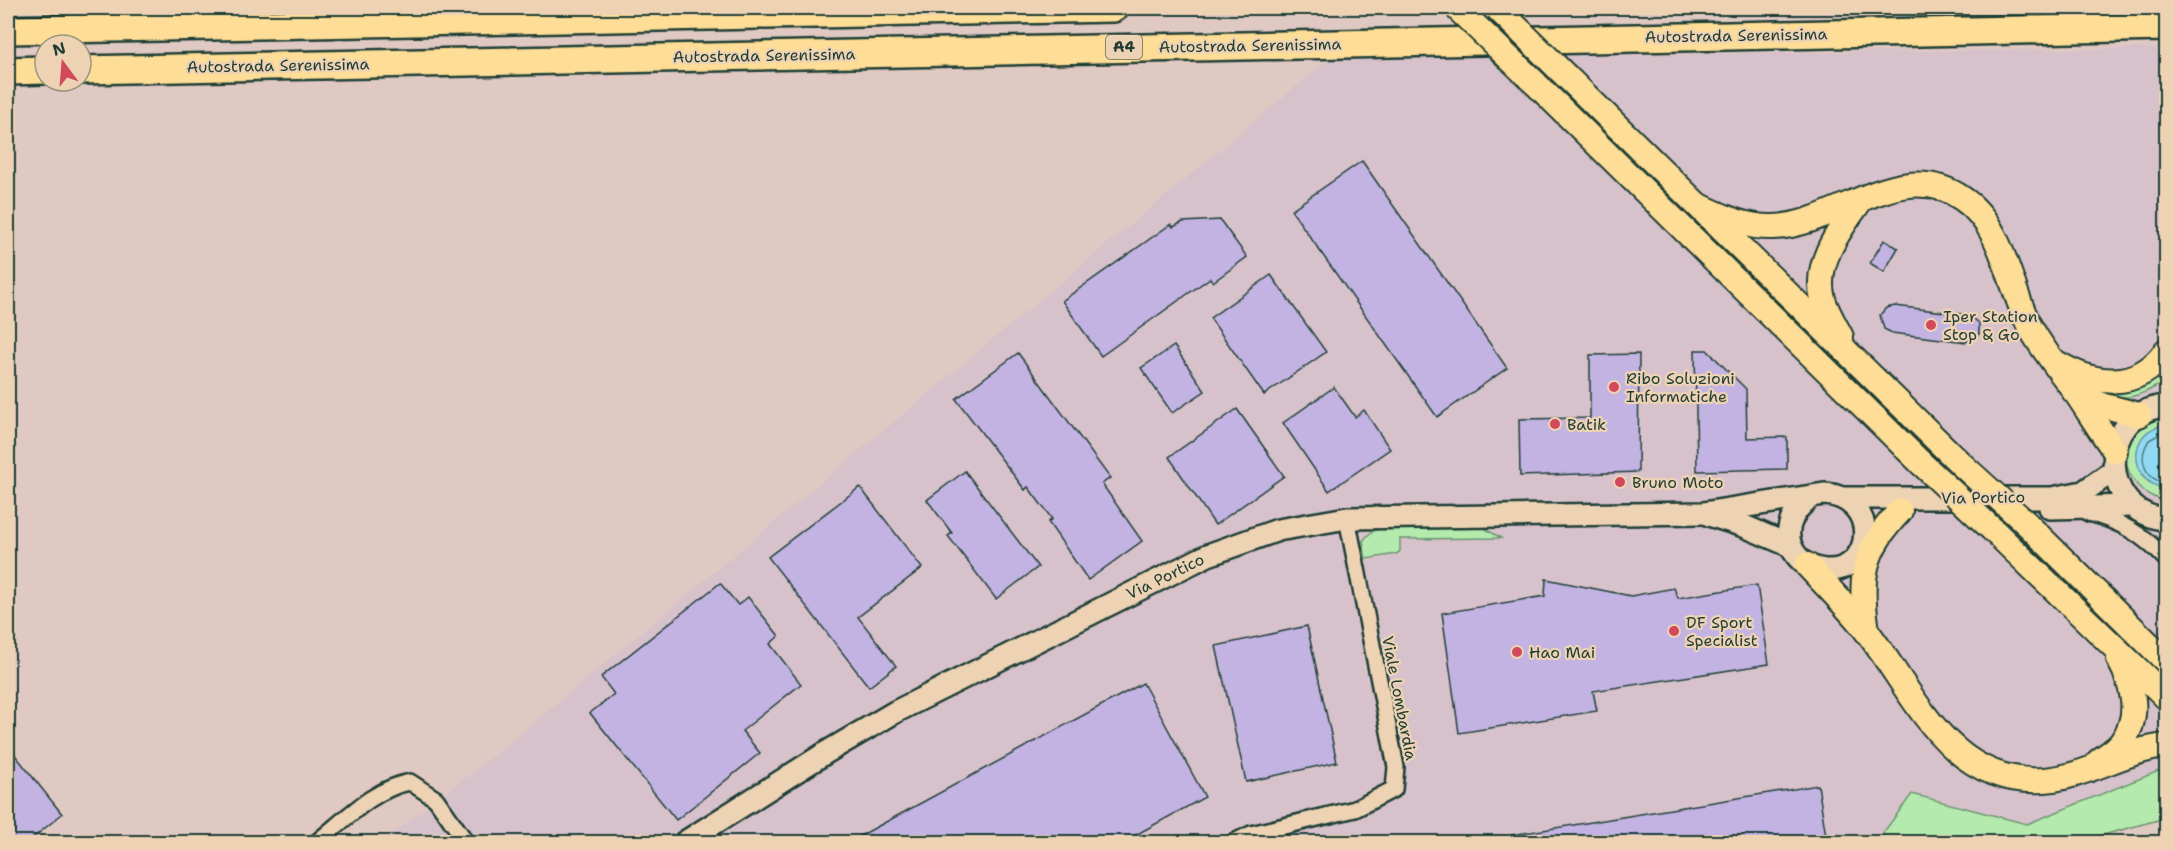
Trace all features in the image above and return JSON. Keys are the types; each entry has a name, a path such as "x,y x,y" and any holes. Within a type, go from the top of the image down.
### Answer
{"highway":[{"path":"8,30 1114,8"},
{"path":"1457,8 1922,464 2166,697"},
{"path":"1497,8 1961,464 2166,661"},
{"name":"Autostrada Serenissima","path":"93,70 2166,27"},
{"path":"8,71 33,70"},
{"path":"1700,206 1734,222 1773,228 1814,220 1891,188 1910,184 1929,185 1964,200 1986,224 2000,250 2029,324 2048,358 2074,391 2114,460"},
{"path":"1848,352 1822,298 1822,272 1841,228 1860,201"},
{"path":"2048,358 2072,373 2097,381 2131,379 2149,370 2166,351"},
{"path":"2074,391 2101,405 2139,415"},
{"path":"1867,631 1862,585 1866,561 1881,531 1900,511"},
{"path":"1854,559 1851,573 1853,600 1867,631"},
{"path":"1807,565 1867,631 1941,734 1974,765 2002,777 2046,780 2088,770 2151,747 2166,746"},
{"path":"2088,770 2121,742 2132,717 2134,698 2129,678 2112,646"}],"main road":[{"path":"2139,415 2166,405"},
{"name":"Via Portico","path":"685,843 827,752 895,712 1090,612 1208,555 1278,530 1347,518 1703,513 1811,498 1824,494 1845,498 2052,498 2083,492 2114,460 2128,424 2139,415"},
{"path":"2114,460 2117,483 2133,506"},
{"path":"1791,546 1788,530 1792,516 1800,504 1811,498"},
{"path":"1807,565 1831,570 1846,566 1854,559 1864,541 1865,531 1859,510 1845,498"},
{"name":"Via Portico","path":"1865,531 1886,516 1900,511 2133,506 2148,515 2166,520"},
{"name":"Via Portico","path":"1703,513 1744,526 1791,546 1807,565"}],"street":[{"name":"Via Portico","path":"2070,508 2126,525 2147,540 2166,559"},
{"name":"Viale Lombardia","path":"1234,843 1251,834 1355,810 1394,789 1396,766 1347,518"},
{"path":"317,843 377,794 394,785 410,782 436,799 466,843"}],"shaded area":[{"path":"2166,48 2166,768 2027,824 1912,794 1883,833 1881,842 382,842 496,754 1330,58"}],"green space":[{"path":"2166,357 2166,381 2146,392 2130,397 2114,397 2092,392"},
{"path":"2166,415 2166,425 2162,426 2141,475 2149,482 2166,489 2166,500 2153,497 2142,490 2133,480 2125,456 2127,443 2133,432 2144,422"},
{"path":"1388,528 1484,528 1501,538 1400,539 1400,551 1396,554 1366,559 1363,541 1374,531"},
{"path":"2166,768 2166,820 2165,818 2078,842 1881,842 1883,833 1912,794 2027,824"}],"water":[{"path":"2166,425 2166,489 2153,484 2144,476 2137,456 2144,435 2153,428"}],"building":[{"path":"1362,161 1507,368 1437,417 1291,210"},
{"path":"1220,220 1247,257 1213,282 1210,278 1101,356 1062,301 1171,224 1173,227 1183,222"},
{"path":"1884,240 1898,248 1884,272 1870,263"},
{"path":"1271,275 1326,352 1264,395 1210,318"},
{"name":"Iper Station Stop & Go","path":"1895,306 1969,315 1979,323 1979,334 1966,342 1892,333 1884,329 1880,315 1886,308"},
{"path":"1174,346 1205,391 1172,413 1141,368"},
{"path":"1695,350 1707,350 1746,389 1747,438 1787,437 1787,469 1697,471"},
{"path":"1018,353 1110,478 1102,484 1142,541 1088,580 1048,522 1052,519 1028,487 1025,490 956,399"},
{"name":"Ribo Soluzioni Informatiche","path":"1639,354 1638,472 1520,476 1519,419 1590,418 1590,355"},
{"path":"1334,387 1355,417 1364,410 1390,449 1329,491 1283,423"},
{"path":"1237,409 1284,476 1215,525 1169,457"},
{"path":"965,471 1038,567 996,599 948,536 952,533 927,500"},
{"path":"860,487 922,568 858,617 896,666 869,687 768,557"},
{"path":"1546,579 1631,596 1674,588 1678,598 1757,585 1769,664 1593,691 1597,711 1459,733 1442,613 1545,596"},
{"path":"720,583 738,605 748,597 779,636 770,644 801,684 742,731 760,753 676,820 590,713 614,694 601,677"},
{"path":"1307,626 1337,762 1246,782 1216,646"},
{"path":"1143,683 1205,797 1121,843 847,843"},
{"path":"8,746 62,814 27,843 8,843"},
{"path":"1818,785 1827,843 1512,843 1512,835"}],"place":[{"name":"Iper Station Stop & Go","path":"1931,325"},
{"name":"Ribo Soluzioni Informatiche","path":"1614,387"},
{"name":"Batik","path":"1555,424"},
{"name":"Bruno Moto","path":"1620,482"},
{"name":"DF Sport Specialist","path":"1674,631"},
{"name":"Hao Mai","path":"1517,652"}]}
